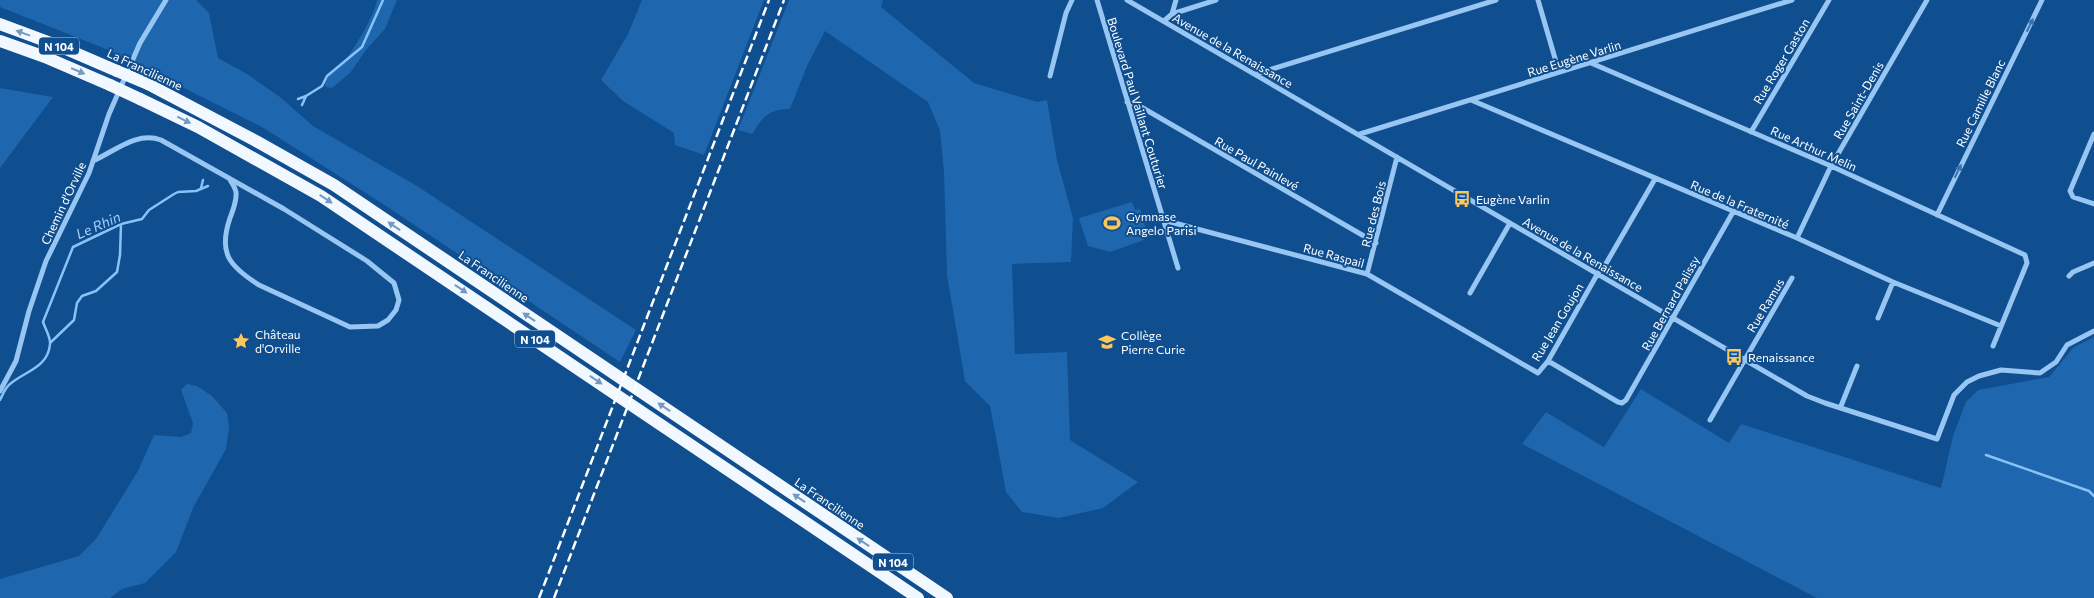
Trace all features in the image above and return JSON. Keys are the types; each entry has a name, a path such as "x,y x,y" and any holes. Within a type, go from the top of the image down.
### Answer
{"highway":[{"name":"La Francilienne","path":"0,24 59,46 148,84 256,140 334,185 948,598"},
{"name":"N 104","path":"0,40 45,57 140,98 198,126 321,196 918,598"}],"street":[{"name":"Chemin d'Orville","path":"0,391 16,361 29,311 46,261 93,161 109,114 140,43 166,0"},
{"path":"1050,76 1066,13 1072,0"},
{"name":"Boulevard Paul Vaillant Couturier","path":"1097,0 1178,268"},
{"name":"Avenue de la Renaissance","path":"1127,0 1807,396 1937,439 1954,395 1967,382 1979,376 2001,370 2040,373 2056,362 2066,345 2094,331"},
{"path":"1172,14 1176,0"},
{"path":"1164,21 1172,14 1216,0"},
{"path":"1256,74 1496,0"},
{"path":"1538,0 1559,72"},
{"name":"Rue Eugène Varlin","path":"1360,134 1792,0"},
{"name":"Rue Roger Gaston","path":"1751,132 1829,0"},
{"name":"Rue Saint-Denis","path":"1797,238 1831,166 1927,0"},
{"name":"Rue Camille Blanc","path":"1937,215 2042,0"},
{"name":"Rue Arthur Melin","path":"1591,63 1831,166 2026,257 2027,263 2001,326"},
{"name":"Rue de la Fraternité","path":"1471,100 1797,238 1893,282 2001,326"},
{"name":"Rue Paul Painlevé","path":"1127,102 1136,104 1376,243"},
{"path":"2094,134 2071,188 2070,195 2094,204"},
{"path":"93,161 135,139 153,137 228,178 320,230 367,261 394,283 399,300 396,310 388,320 378,326 350,327 259,285 245,276 232,262 225,250 224,236 236,204 236,190 228,178"},
{"name":"Rue des Bois","path":"1367,274 1397,157"},
{"name":"Rue Jean Goujon","path":"1538,373 1548,361 1655,179"},
{"name":"Rue Bernard Palissy","path":"1548,361 1622,403 1626,400 1733,212"},
{"name":"Rue Raspail","path":"1164,220 1367,274 1538,373"},
{"path":"1470,293 1510,223"},
{"path":"2069,276 2073,272 2094,263"},
{"name":"Rue Ramus","path":"1710,420 1792,278"},
{"path":"1878,318 1893,282"},
{"path":"1993,346 2001,326"},
{"path":"1841,406 1857,366"}],"shaded area":[{"path":"0,0 196,0 209,13 218,58 247,74 280,97 313,126 417,186 636,330 620,362 383,204 262,127 106,49 0,7"},
{"path":"377,0 397,0 385,29 366,50 350,73 332,88 326,87 323,80 346,59 368,23"},
{"path":"642,0 764,0 704,155 675,145 674,133 623,101 601,80 628,34"},
{"path":"789,0 883,0 881,7 974,83 1037,102 1047,100 1057,160 1073,218 1071,262 1012,264 1015,354 1067,352 1070,440 1138,482 1103,508 1059,518 1022,512 1006,492 990,406 965,381 947,275 944,172 940,131 928,102 825,31 807,66 790,109 771,112 759,123 752,134 738,130"},
{"path":"0,88 53,97 0,168"},
{"name":"Gymnase Angelo Parisi","path":"1132,202 1135,210 1140,209 1146,229 1141,230 1144,240 1110,252 1088,246 1079,218"},
{"path":"2094,337 2094,598 1817,598 1522,444 1546,412 1604,447 1641,389 1729,443 1741,424 1941,488 1953,436 1966,402 1978,390 2049,377 2074,347"},
{"path":"187,384 197,386 212,396 227,413 229,428 226,449 194,506 176,552 145,583 122,589 110,598 0,598 0,579 79,556 96,539 138,471 154,435 181,437 191,433 193,423 181,390"}],"waterway":[{"name":"Le Rhin","path":"298,99 322,86 327,76 362,47 383,0"},
{"name":"Le Rhin","path":"302,105 306,96"},
{"name":"Le Rhin","path":"201,188 203,180"},
{"name":"Le Rhin","path":"0,400 8,386 45,359 50,339 43,322 73,247 121,224 142,219 149,210 178,192 196,191 208,186"},
{"path":"50,343 74,320 77,303 82,296 96,291 117,272 120,255 121,224"},
{"path":"1986,455 2089,491 2094,496"}],"railway":[{"path":"539,598 769,0"},
{"path":"554,598 784,0"}],"place":[{"name":"Eugène Varlin","path":"1462,199"},
{"name":"Gymnase Angelo Parisi","path":"1112,223"},
{"name":"Château d'Orville","path":"241,341"},
{"name":"Collège Pierre Curie","path":"1107,342"},
{"name":"Renaissance","path":"1734,357"}]}
